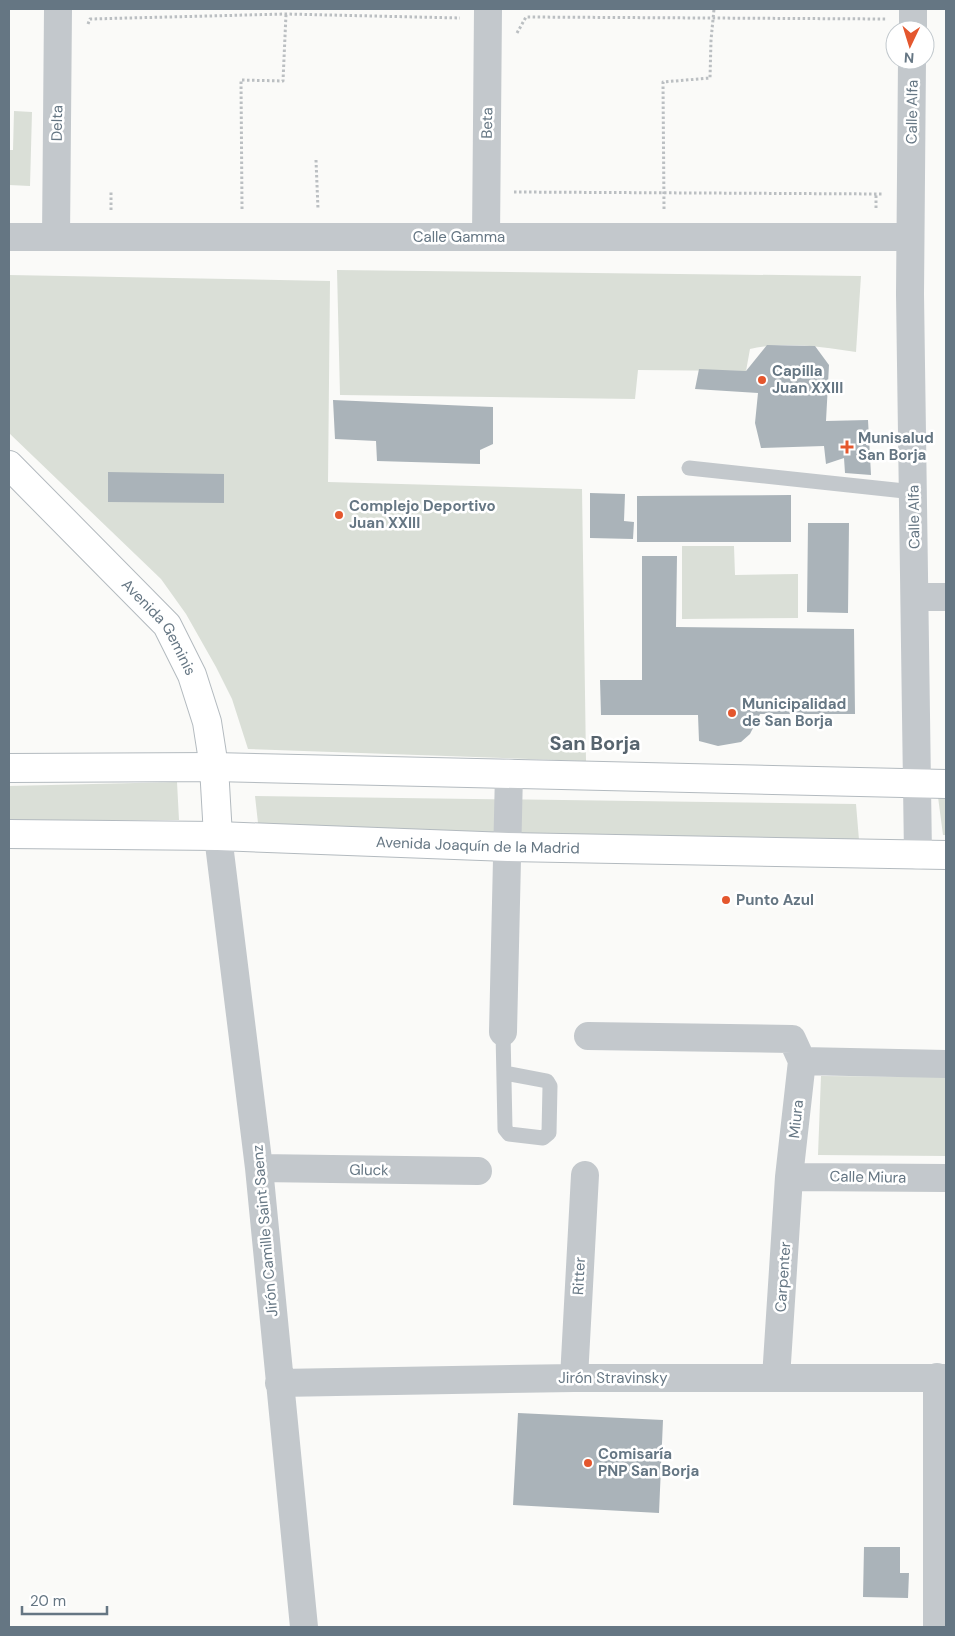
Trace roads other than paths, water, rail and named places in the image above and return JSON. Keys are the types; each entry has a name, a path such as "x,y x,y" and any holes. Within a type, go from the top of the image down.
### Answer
{"street":[{"name":"Delta","path":"56,237 58,9"},
{"name":"Beta","path":"486,237 488,14"},
{"name":"Calle Alfa","path":"912,70 910,237 918,854"},
{"name":"Calle Gamma","path":"9,237 910,237"},
{"name":"Avenida Geminis","path":"9,466 167,625 192,675 207,722 214,766 218,836"},
{"path":"916,597 946,597"},
{"path":"9,768 214,766 946,784"},
{"path":"504,1032 510,773"},
{"name":"Avenida Joaquín de la Madrid","path":"9,834 218,836 508,847 946,855"},
{"name":"Jirón Camille Saint Saenz","path":"218,836 259,1168 304,1627"},
{"path":"588,1036 792,1039 802,1061 946,1064"},
{"name":"Miura","path":"789,1176 802,1061"},
{"name":"Gluck","path":"259,1168 478,1171"},
{"name":"Ritter","path":"574,1378 585,1174"},
{"name":"Calle Miura","path":"789,1176 946,1178"},
{"name":"Carpenter","path":"776,1378 789,1176"},
{"path":"937,1627 942,1377"},
{"name":"Jirón Stravinsky","path":"279,1383 574,1378 942,1377"}],"lane":[{"path":"689,468 914,492"},
{"path":"504,1032 504,1073 506,1132 534,1137 547,1136 550,1133 550,1086 547,1081 504,1073"}],"place":[{"name":"Capilla Juan XXIII","path":"762,380"},
{"name":"Munisalud San Borja","path":"847,447"},
{"name":"Complejo Deportivo Juan XXIII","path":"339,515"},
{"name":"Municipalidad de San Borja","path":"732,713"},
{"name":"Punto Azul","path":"726,900"},
{"name":"Comisaría PNP San Borja","path":"588,1463"}],"district":[{"name":"San Borja","path":"595,743"}]}
